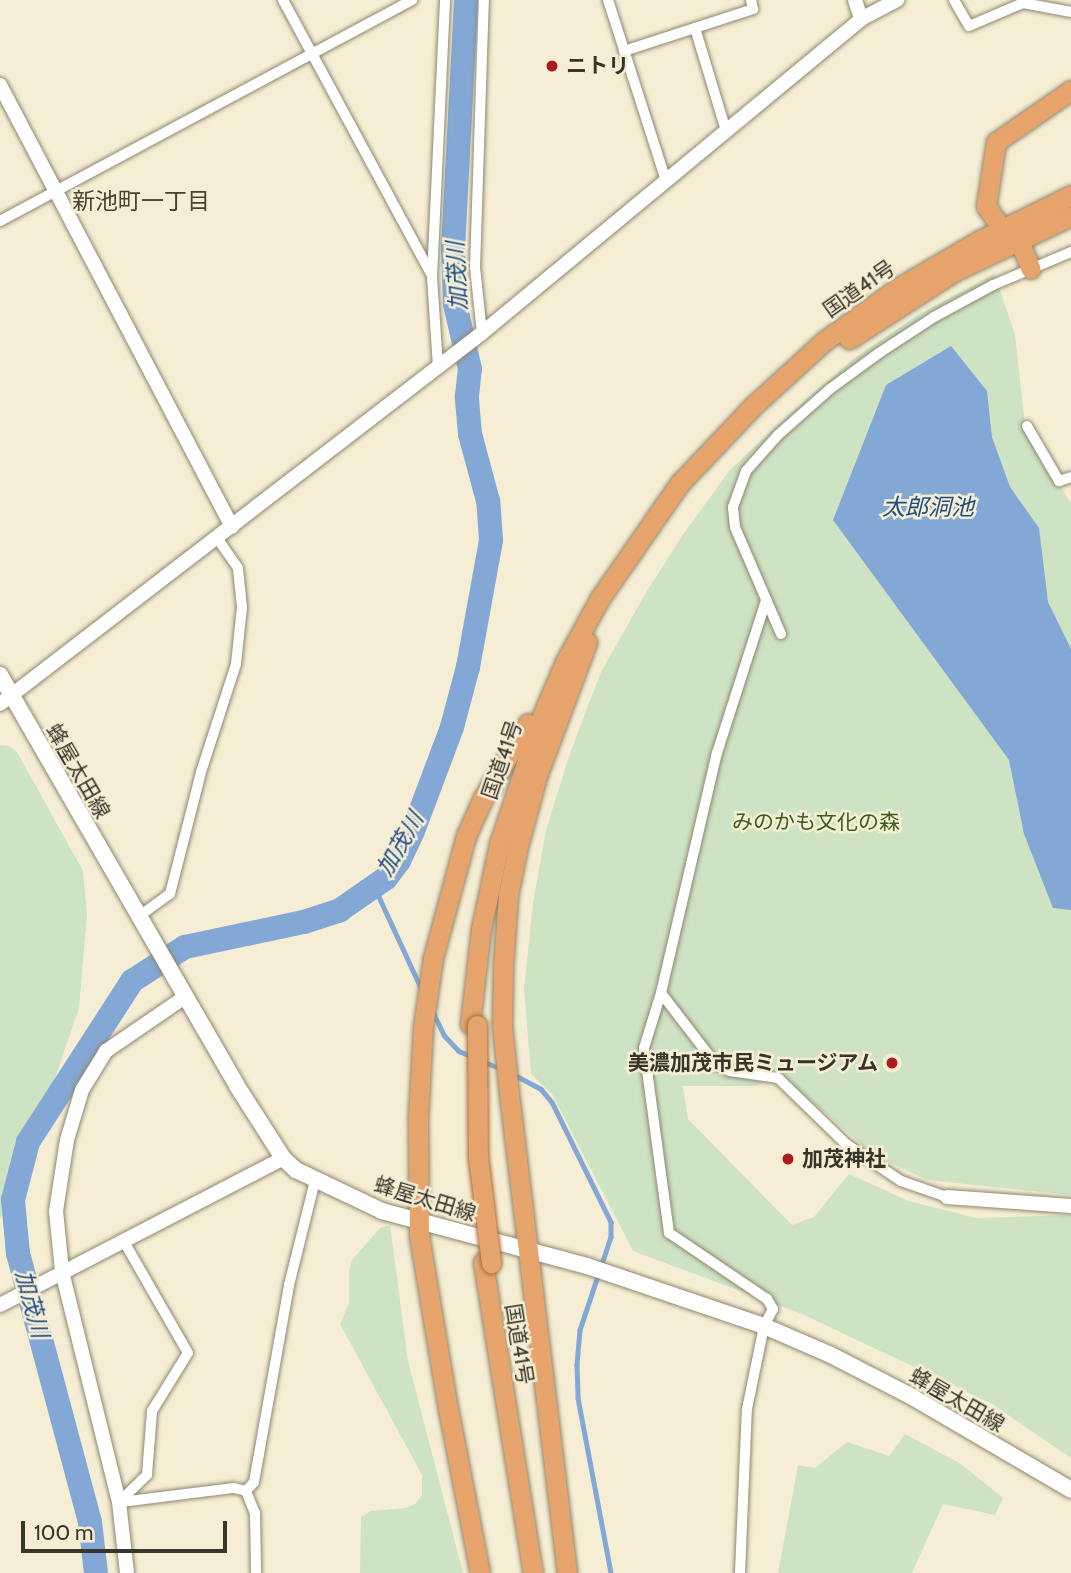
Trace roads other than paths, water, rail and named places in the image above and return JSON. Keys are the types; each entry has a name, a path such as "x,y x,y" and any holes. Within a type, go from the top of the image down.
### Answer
{"highway":[{"path":"1002,229 986,206 996,142 1071,90"},
{"name":"国道41号","path":"533,1573 487,1262 478,1157 473,1025 481,929 499,844 520,774 565,662 600,598 680,483 753,406 823,342 887,296 1002,229 1071,195"},
{"name":"国道41号","path":"473,1025 489,923 515,813 551,713 590,636 643,551 731,441 834,350 955,271 1071,215"},
{"path":"1019,240 1031,268"},
{"path":"567,1573 510,1103 502,1002 508,895 537,776 590,636"},
{"path":"480,1573 425,1280 418,1221 418,1117 423,1027 433,958 449,892 474,817 565,662"},
{"name":"国道41号","path":"487,1262 539,1573"}],"main road":[{"name":"蜂屋太田線","path":"0,675 6,700 283,1158 315,1181 382,1211 607,1272 764,1326 831,1355 918,1400 1071,1490"}],"street":[{"path":"283,0 432,277"},
{"path":"0,221 413,0"},
{"path":"438,367 432,277 445,0"},
{"path":"482,333 475,267 484,0"},
{"path":"608,0 666,181"},
{"path":"624,51 753,9 751,0"},
{"path":"855,0 861,19"},
{"path":"6,700 482,333 861,19 897,0"},
{"path":"954,0 970,26 1023,4 1071,12"},
{"path":"695,28 726,131"},
{"path":"0,85 232,527"},
{"path":"781,634 735,527 733,507 747,471 778,435 830,389 879,353 934,317 1031,268 1071,252"},
{"path":"1027,426 1059,481 1071,478"},
{"path":"138,917 170,894 201,772 236,664 242,607 238,568 217,538"},
{"path":"740,1573 747,1409 764,1326 773,1309 767,1299 669,1233 644,1048 661,993 683,889 717,753 766,600"},
{"path":"661,993 715,1063 730,1071 778,1079 846,1144 901,1181 947,1197 1071,1206"},
{"path":"127,1573 119,1502 62,1270 56,1211 67,1140 82,1090 106,1051 185,997"},
{"path":"0,1305 62,1270 283,1158"},
{"path":"246,1491 254,1482 289,1286 315,1181"},
{"path":"119,1502 148,1475 152,1411 188,1353 123,1240"},
{"path":"119,1502 234,1488 246,1491"},
{"path":"246,1491 255,1513 256,1573"}],"water":[{"name":"太郎洞池","path":"951,346 987,391 992,437 1010,487 1039,528 1048,602 1071,649 1071,910 1053,908 1024,834 1009,760 833,520 886,385"}],"waterway":[{"name":"加茂川","path":"96,1573 90,1522 18,1254 13,1200 28,1142 132,981 185,947 304,922 340,910 386,878 399,861 413,831 452,727 468,667 491,540 488,501 470,434 467,396 470,369 455,304 453,249 466,0"},
{"path":"374,886 422,990"},
{"path":"432,1010 444,1035 459,1051 473,1057"},
{"path":"484,1062 502,1069"},
{"path":"513,1074 541,1089 552,1102 611,1222 611,1237 580,1330 577,1365 578,1398 611,1573"}],"place":[{"name":"ニトリ","path":"552,66"},
{"name":"美濃加茂市民ミュージアム","path":"892,1063"},
{"name":"加茂神社","path":"788,1159"}],"district":[{"name":"新池町一丁目","path":"141,201"}],"park label":[{"name":"みのかも文化の森","path":"816,822"}]}
